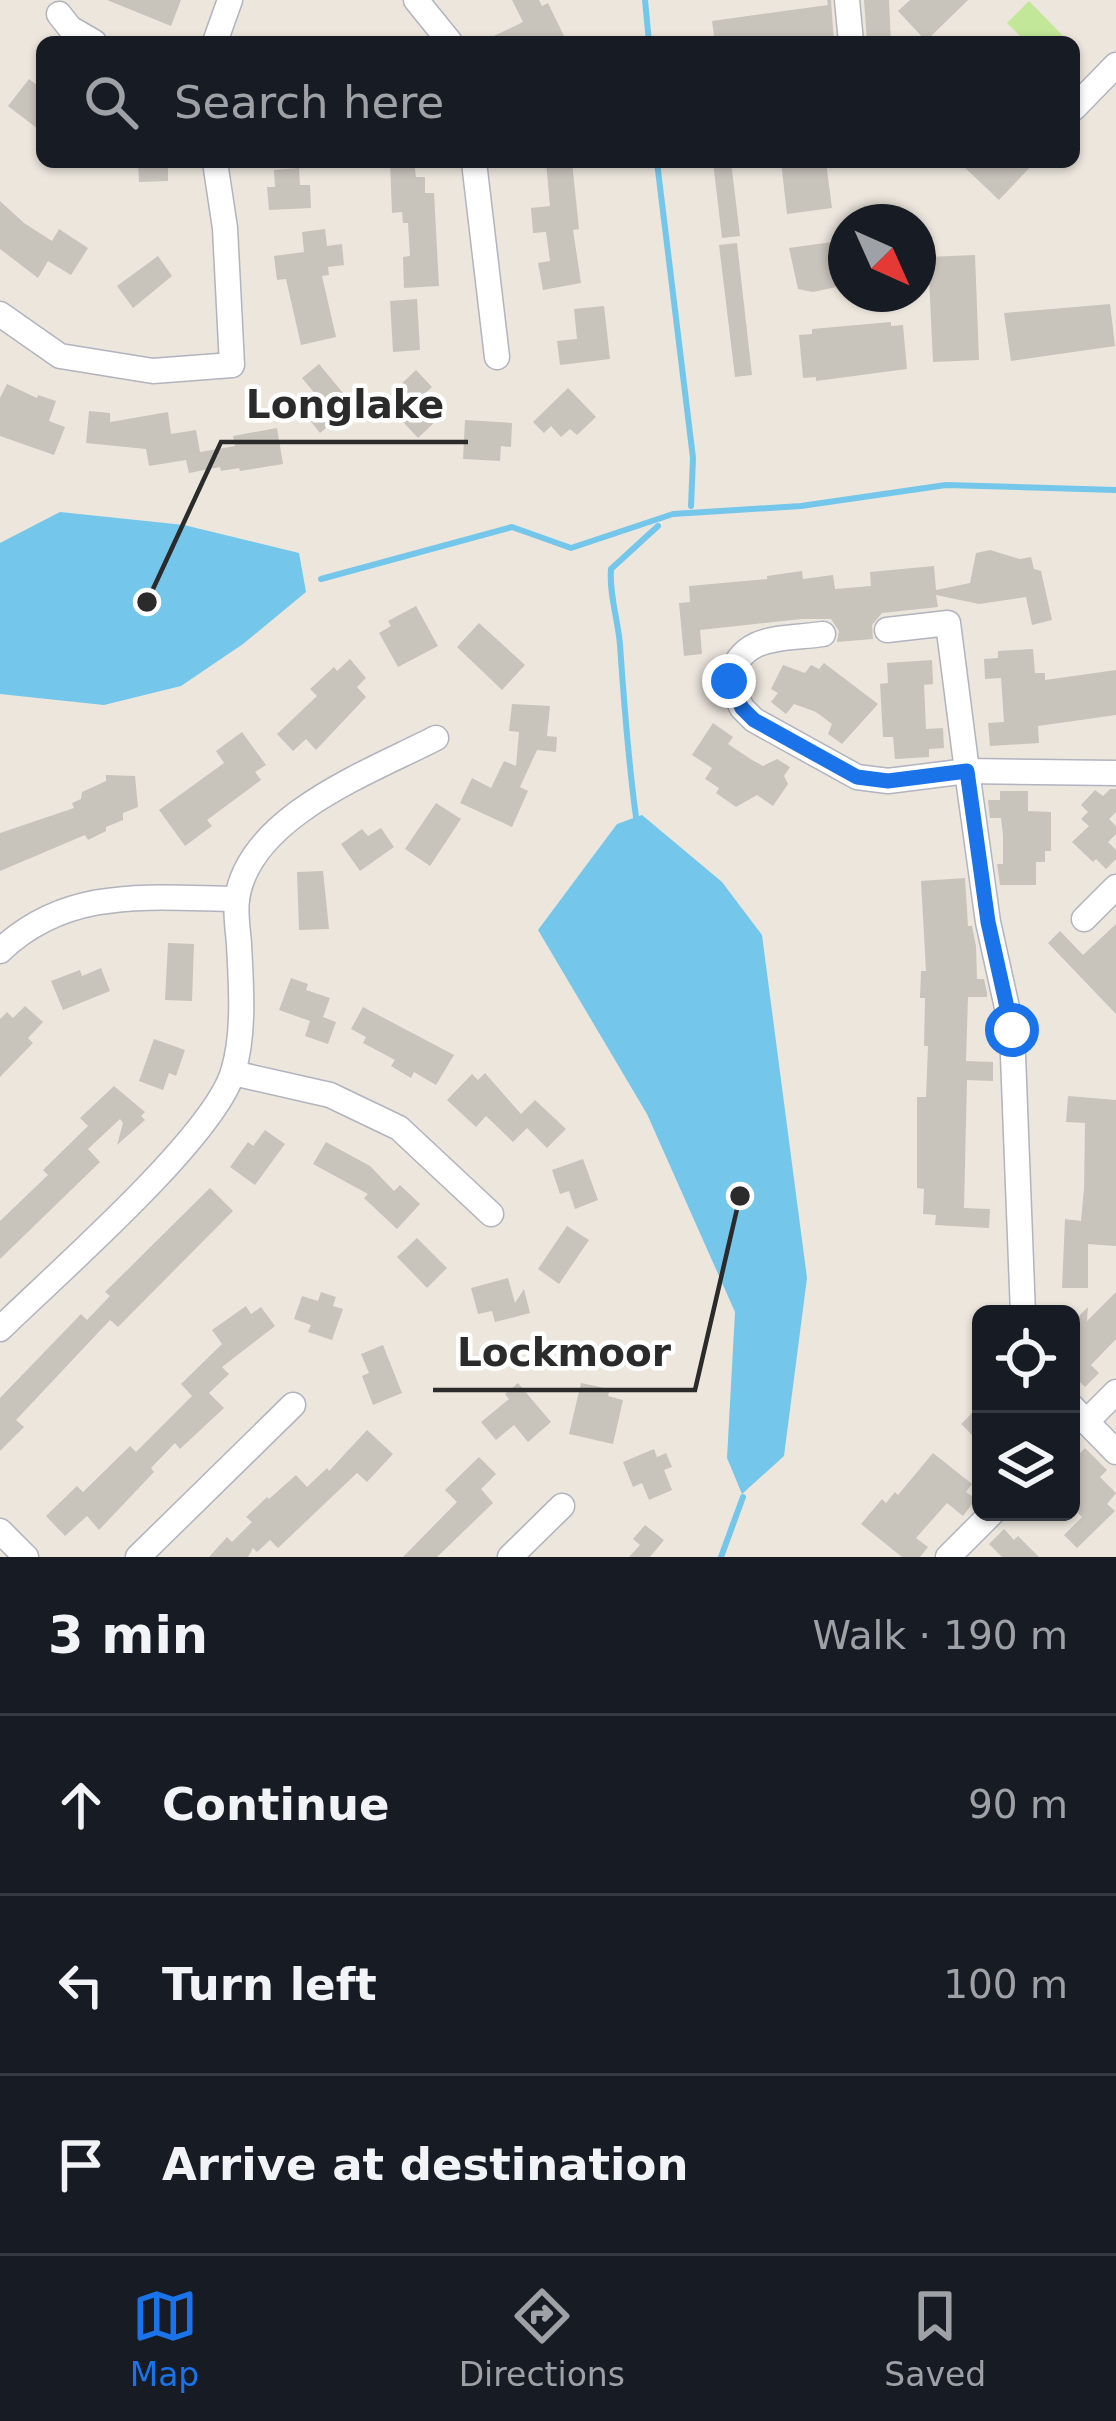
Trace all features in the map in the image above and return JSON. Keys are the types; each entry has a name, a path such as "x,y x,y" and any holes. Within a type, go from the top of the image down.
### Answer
{"street":[{"path":"217,36 230,0"},
{"path":"416,0 445,36"},
{"path":"847,0 850,36"},
{"path":"59,14 84,36"},
{"path":"1080,102 1116,65"},
{"path":"0,314 60,356 153,371 232,365 225,228 216,168"},
{"path":"475,168 497,357"},
{"path":"887,630 948,623 988,922 1012,1030 1023,1305"},
{"path":"823,634 743,650 734,660 729,681 742,708 754,720 857,777 888,781 967,771 1116,773"},
{"path":"0,1330 207,1119 233,1073 242,997 237,899 253,853 274,831 340,787 436,739"},
{"path":"1084,919 1116,887"},
{"path":"0,951 15,937 68,908 108,898 237,899"},
{"path":"233,1073 330,1095 399,1127 491,1214"},
{"path":"1080,1412 1116,1392"},
{"path":"138,1557 293,1405"},
{"path":"1080,1414 1116,1452"},
{"path":"510,1557 562,1506"},
{"path":"948,1557 984,1521"},
{"path":"0,1531 26,1557"}],"green space":[{"path":"1029,1 1063,36 1020,36 1007,23"}],"water":[{"path":"60,512 184,525 299,553 306,592 243,644 181,686 104,705 0,694 0,543"},
{"path":"642,815 722,882 762,935 807,1278 784,1456 742,1494 727,1458 735,1312 647,1114 538,930 617,824"}],"building":[{"path":"107,0 181,0 171,26"},
{"path":"512,0 548,3 564,36 494,36 523,22"},
{"path":"831,0 834,36 714,36 712,21 828,5"},
{"path":"864,0 889,0 891,36 867,36"},
{"path":"910,0 968,0 931,36 921,36 898,11"},
{"path":"29,79 36,84 36,127 8,106"},
{"path":"138,168 168,168 168,181 139,182"},
{"path":"299,168 300,185 310,185 311,208 269,210 267,187 275,187 274,170"},
{"path":"390,168 415,168 416,177 425,177 425,193 434,193 439,286 404,288 403,257 410,256 408,223 403,223 402,212 392,213"},
{"path":"547,168 573,168 579,229 573,230 581,283 543,290 538,263 550,261 546,232 533,233 531,208 550,206"},
{"path":"714,168 732,168 740,236 722,238"},
{"path":"782,168 827,168 831,204 828,209 787,214"},
{"path":"965,168 1029,168 999,200"},
{"path":"0,201 52,241 59,229 88,248 71,275 48,261 38,278 0,249"},
{"path":"325,229 327,246 342,244 344,265 328,267 329,275 322,276 336,337 301,345 286,279 277,280 274,256 304,252 302,232"},
{"path":"737,243 752,375 735,377 719,245"},
{"path":"828,243 828,289 798,289 789,248"},
{"path":"975,255 979,360 933,362 931,312 936,312 936,257"},
{"path":"158,256 172,276 133,308 117,286"},
{"path":"417,299 420,350 393,352 390,301"},
{"path":"1110,304 1115,346 1011,361 1004,313"},
{"path":"604,306 610,359 560,365 557,341 577,339 574,309"},
{"path":"891,322 891,326 903,325 907,369 816,381 816,377 803,378 799,335 812,334 812,329"},
{"path":"319,364 353,405 320,433 305,414 321,401 302,378"},
{"path":"416,370 432,387 418,400 437,420 418,438 390,408 404,395 397,388"},
{"path":"7,384 56,401 49,421 65,427 54,455 0,436 0,398"},
{"path":"568,388 596,417 577,435 570,429 561,437 551,426 544,433 533,422"},
{"path":"89,411 110,413 110,422 168,412 171,434 196,430 200,452 235,446 233,436 277,428 283,464 189,473 186,460 149,466 146,449 86,443"},
{"path":"465,420 512,423 511,447 501,446 500,461 463,459"},
{"path":"990,550 1020,559 1031,557 1034,569 1041,571 1052,620 1032,625 1026,597 979,604 936,595 938,607 882,613 872,625 873,639 837,642 839,631 831,619 802,619 700,630 702,654 684,656 679,603 690,602 689,586 802,571 803,579 833,575 835,589 871,586 870,572 934,566 936,590 970,583 976,553"},
{"path":"416,606 438,646 398,667 379,633 391,626 388,621"},
{"path":"479,623 525,665 502,690 457,647"},
{"path":"1033,649 1035,673 1045,673 1045,680 1116,670 1116,715 1038,726 1039,743 990,746 988,723 1004,722 1001,678 985,679 984,659 998,658 998,651"},
{"path":"350,659 366,678 357,687 366,697 316,750 306,739 293,751 277,734 317,696 310,689"},
{"path":"932,660 933,684 924,685 926,729 943,728 944,748 929,749 929,757 895,759 893,737 883,737 880,684 888,683 887,663"},
{"path":"824,663 878,704 842,744 828,734 832,724 816,712 794,704 786,714 771,702 778,693 771,689 783,665 805,673 811,665 819,669"},
{"path":"512,704 550,706 547,736 557,737 556,752 537,750 520,787 528,791 512,827 460,803 472,778 491,788 504,761 516,766 519,732 509,731"},
{"path":"713,723 733,737 728,744 752,760 763,766 777,759 790,767 784,776 788,784 773,806 757,795 736,807 705,779 712,768 692,755"},
{"path":"242,732 266,765 255,772 261,780 207,820 212,826 185,846 159,810 224,763 216,751"},
{"path":"106,775 135,776 138,807 88,840 85,835 0,871 0,833 74,808 72,803 81,799 82,792 106,781"},
{"path":"1116,789 1116,812 1109,819 1116,834 1108,842 1116,850 1116,859 1106,869 1072,842 1089,826 1081,819 1088,812 1081,805 1095,790 1103,796"},
{"path":"1000,791 1028,791 1028,811 1051,812 1051,851 1045,851 1045,862 1036,862 1036,885 1000,885 1001,818 990,818 988,800 1000,800"},
{"path":"436,803 461,819 430,866 405,849"},
{"path":"381,828 394,847 360,871 341,844 362,829 368,836"},
{"path":"323,871 329,929 299,930 297,872"},
{"path":"965,878 977,979 984,979 987,993 987,997 968,997 966,1061 993,1062 993,1081 967,1080 964,1208 990,1209 989,1228 935,1225 936,1215 923,1214 924,1189 917,1188 917,1097 926,1097 928,1046 924,1046 925,998 920,998 921,971 926,971 921,881"},
{"path":"1116,924 1116,1014 1048,943 1060,931 1083,955"},
{"path":"168,943 194,944 192,1001 165,1000"},
{"path":"101,968 110,991 63,1010 51,981"},
{"path":"291,978 308,984 306,990 330,998 323,1017 336,1022 328,1044 305,1036 310,1021 279,1010"},
{"path":"25,1006 43,1022 28,1038 33,1043 0,1077 0,1019 7,1012 13,1018"},
{"path":"363,1007 454,1055 436,1085 414,1072 411,1078 391,1066 395,1060 363,1043 366,1037 351,1029"},
{"path":"154,1039 185,1050 176,1076 169,1073 163,1090 139,1081"},
{"path":"485,1073 521,1114 535,1100 566,1129 547,1148 527,1128 513,1142 486,1116 476,1127 447,1100 472,1074 478,1080"},
{"path":"114,1086 145,1112 141,1116 145,1120 117,1145 120,1119 88,1149 100,1162 0,1259 0,1221 48,1175 43,1170 88,1126 80,1118"},
{"path":"1068,1096 1116,1100 1116,1246 1088,1244 1088,1288 1062,1288 1065,1219 1081,1221 1084,1189 1085,1123 1066,1122"},
{"path":"265,1130 285,1144 255,1185 230,1167 248,1142 253,1146"},
{"path":"326,1142 370,1166 394,1191 400,1185 420,1204 397,1229 364,1198 368,1194 313,1164"},
{"path":"583,1159 598,1200 575,1209 569,1191 560,1194 552,1170"},
{"path":"210,1188 233,1211 118,1327 110,1320 16,1420 24,1427 0,1451 0,1398 81,1314 87,1320 110,1296 105,1292"},
{"path":"567,1226 589,1240 559,1284 538,1269"},
{"path":"417,1238 447,1268 427,1288 397,1257"},
{"path":"508,1278 515,1303 524,1289 530,1313 495,1322 492,1311 478,1314 471,1288"},
{"path":"321,1292 336,1297 333,1306 343,1309 332,1340 308,1332 311,1325 294,1319 302,1296 318,1301"},
{"path":"1116,1292 1116,1339 1091,1365 1099,1373 1085,1387 1080,1382 1080,1315 1088,1307 1087,1321"},
{"path":"246,1306 251,1314 261,1307 275,1326 222,1367 229,1374 209,1393 224,1408 180,1449 175,1443 99,1530 87,1516 65,1536 46,1516 77,1486 83,1492 130,1446 136,1452 192,1396 181,1384 222,1344 212,1330"},
{"path":"383,1345 402,1393 373,1405 362,1376 369,1373 361,1354"},
{"path":"518,1383 551,1422 528,1442 514,1425 496,1440 481,1422 509,1399 505,1394"},
{"path":"581,1383 610,1389 608,1396 623,1400 613,1444 569,1434"},
{"path":"972,1413 972,1435 961,1424"},
{"path":"367,1430 393,1454 367,1482 357,1473 278,1548 270,1540 257,1552 253,1548 248,1557 209,1557 227,1537 232,1542 252,1522 246,1517 267,1497 296,1475 307,1487"},
{"path":"1085,1448 1107,1470 1100,1477 1116,1493 1107,1504 1115,1511 1077,1548 1064,1535 1082,1517 1080,1453"},
{"path":"654,1449 657,1457 666,1453 672,1467 664,1470 672,1490 649,1500 642,1483 633,1487 623,1462"},
{"path":"933,1453 972,1484 966,1492 972,1504 963,1516 947,1503 916,1538 928,1547 920,1557 902,1557 861,1524 882,1499 886,1503 895,1492 898,1495"},
{"path":"479,1457 496,1474 481,1489 493,1503 437,1557 403,1557 457,1502 445,1490"},
{"path":"645,1525 664,1540 650,1557 629,1557 640,1545 633,1539"},
{"path":"1004,1529 1039,1557 1002,1557 989,1544"}],"waterway":[{"path":"645,0 648,36"},
{"path":"658,168 693,458 691,506"},
{"path":"321,579 512,527 571,548 673,514 801,506 946,485 1116,490"},
{"path":"636,817 611,569 658,526"},
{"path":"721,1557 743,1497"}],"place":[{"name":"Longlake","path":"147,602"},
{"name":"Lockmoor","path":"740,1196"}],"route":[{"path":"729,681 742,708 754,720 857,777 888,781 967,771 988,922 1012,1030"}]}
